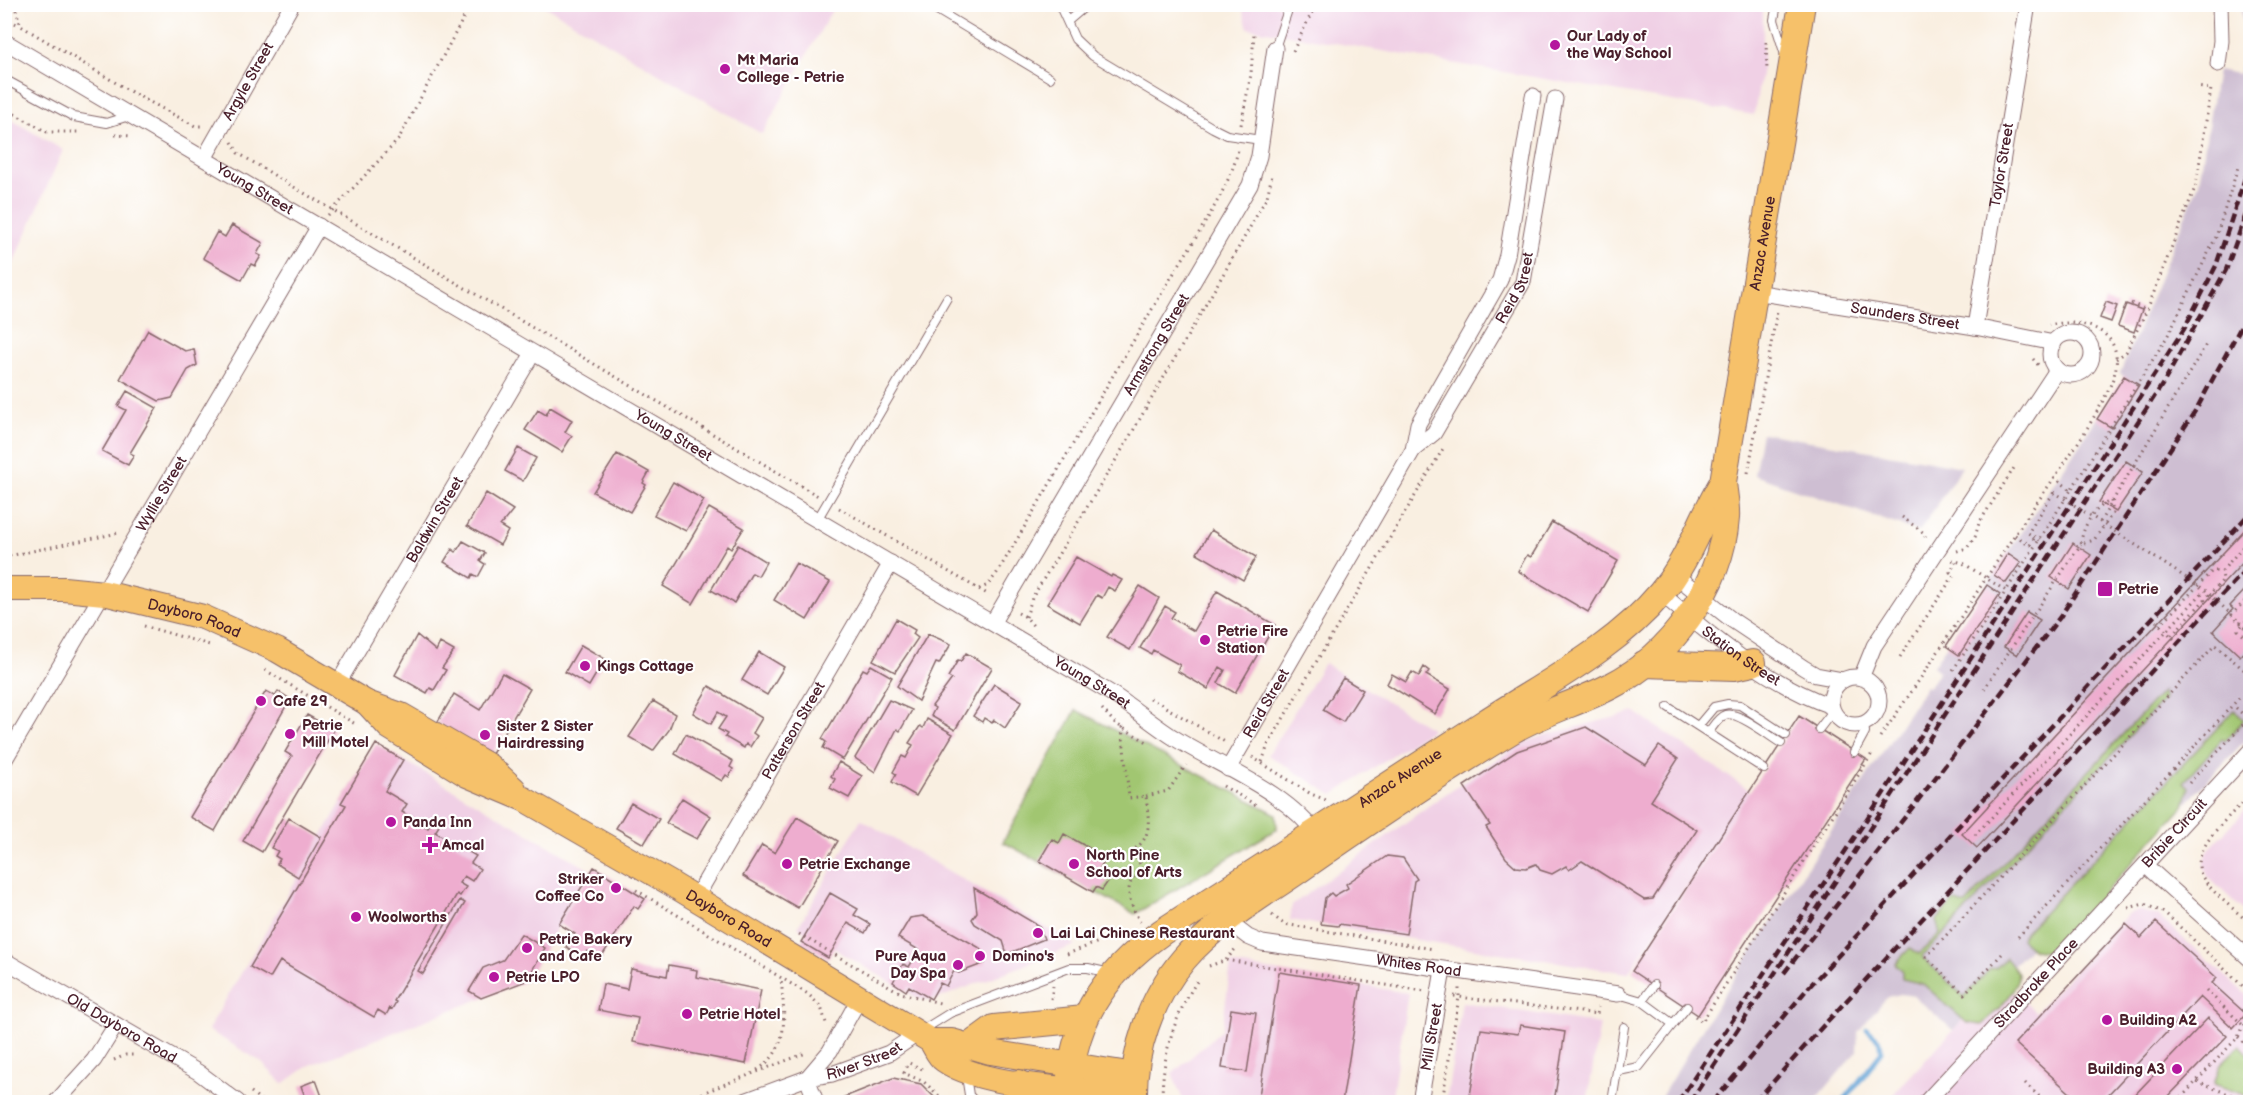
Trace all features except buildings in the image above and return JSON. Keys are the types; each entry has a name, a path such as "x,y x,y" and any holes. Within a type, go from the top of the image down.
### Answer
{"highway":[{"name":"Anzac Avenue","path":"1070,1085 1084,1019 1113,974 1146,944 1538,716 1612,686 1644,664 1663,647 1695,606 1718,558 1726,518 1723,482 1755,292 1778,76 1802,4"},
{"name":"Anzac Avenue","path":"1134,1091 1145,1029 1161,991 1197,944 1322,842 1608,641 1668,584 1723,482"},
{"path":"1644,664 1734,668 1753,663"},
{"path":"966,1058 994,1028 1084,1019"}],"main road":[{"name":"Dayboro Road","path":"4,589 64,589 104,593 203,617 277,650 367,703 401,715 489,766 524,799 695,898 924,1037 952,1041 966,1058 1022,1093 1070,1085"},
{"name":"Dayboro Road","path":"966,1058 1070,1085 1134,1091"}],"street":[{"name":"Argyle Street","path":"205,157 292,4"},
{"name":"Taylor Street","path":"1975,327 2028,4"},
{"path":"2218,64 2221,40 2220,4"},
{"name":"Young Street","path":"4,41 205,157 1115,695 1165,732 1288,804 1308,822 1322,842"},
{"name":"Armstrong Street","path":"993,622 1250,185 1261,140 1275,48"},
{"name":"Reid Street","path":"1228,770 1413,450 1418,424 1504,269 1533,96"},
{"name":"Reid Street","path":"1413,450 1434,433 1523,282 1555,99"},
{"name":"Wyllie Street","path":"4,761 319,225"},
{"name":"Saunders Street","path":"1755,292 1975,327 2054,343"},
{"path":"2077,334 2088,342 2092,354 2088,367 2077,374 2070,375 2057,370 2050,354 2054,343 2064,335 2077,334"},
{"name":"Baldwin Street","path":"337,686 534,353"},
{"path":"1861,678 1874,646 2057,370"},
{"name":"Patterson Street","path":"695,898 891,563"},
{"name":"Station Street","path":"1668,584 1695,606 1753,663 1811,699 1832,709"},
{"name":"Station Street","path":"1668,584 1695,606 1732,621 1816,675 1844,680"},
{"path":"1861,678 1873,686 1879,700 1875,714 1864,724 1857,726 1842,722 1832,709 1833,691 1844,680 1861,678"},
{"name":"Bribie Circuit","path":"2250,751 2145,865 2250,959"},
{"name":"Stradbroke Place","path":"1926,1102 2145,865"},
{"name":"Whites Road","path":"1227,921 1248,937 1274,945 1618,994"},
{"name":"Old Dayboro Road","path":"4,960 198,1072 238,1102"},
{"name":"Mill Street","path":"1420,1102 1443,970"},
{"name":"River Street","path":"807,1078 830,1052 859,999"},
{"path":"56,1102 94,1060 116,1025"},
{"name":"River Street","path":"742,1102 807,1078 832,1074 924,1037"},
{"path":"807,1078 816,1102"}],"lane":[{"path":"927,4 1050,78"},
{"path":"1059,4 1076,39 1093,56 1213,128 1239,137 1261,140"},
{"path":"1068,21 1088,4"},
{"path":"1275,48 1290,4"},
{"path":"1777,4 1774,20 1778,76"},
{"path":"4,79 74,117 107,123 131,115"},
{"path":"817,520 947,298"},
{"path":"1698,726 1714,706 1732,704 1740,705 1786,735"},
{"path":"1668,707 1764,769"},
{"path":"1819,729 1832,709"},
{"path":"1708,733 1717,720 1725,714 1736,714 1781,743"},
{"path":"1854,752 1865,732 1864,724"},
{"path":"924,1037 950,1013 1069,968 1088,968 1113,974"},
{"path":"1642,1001 1654,985"},
{"path":"1618,994 1642,1001 1673,1024"},
{"path":"1618,1071 1640,1067 1686,1008"},
{"path":"1612,1102 1624,1027"},
{"path":"966,1058 969,1095 975,1102"}],"path":[{"path":"14,4 21,26"},
{"path":"319,225 399,140 471,4"},
{"path":"4,18 133,93 195,126 217,133 236,145 238,153 332,210 1026,617 1041,635"},
{"path":"979,589 988,585 997,573 1208,214 1236,161 1251,74 1254,34"},
{"path":"1766,38 1778,76"},
{"path":"2116,359 2126,352 2146,310 2196,185 2211,89 2196,87"},
{"path":"4,108 47,132 85,133"},
{"path":"105,134 134,136"},
{"path":"1953,670 2040,540 2167,337 2216,237 2239,165"},
{"path":"2131,303 2146,310"},
{"path":"1880,737 2054,477 2102,402 2116,369 2116,351 2110,339 2081,322 2063,322 2041,327"},
{"path":"2100,522 2207,343"},
{"path":"2054,477 2071,490"},
{"path":"2040,540 2028,533 2054,492 2205,590 2246,628"},
{"path":"1984,689 2081,544 2082,532 2101,504 2111,501"},
{"path":"2081,544 2094,540 2101,531 2113,513 2111,501"},
{"path":"1902,517 1953,556 1951,560 1963,563 2006,591"},
{"path":"2014,535 2030,545 2035,537"},
{"path":"2156,621 2173,637 2223,580 2222,571 2250,538"},
{"path":"4,557 68,542"},
{"path":"1900,657 1954,575 1950,572 1956,562"},
{"path":"2160,625 2212,571 2222,571"},
{"path":"1975,835 2205,590"},
{"path":"2231,615 2248,598 2250,600"},
{"path":"2240,623 2245,620 2238,630 2250,643"},
{"path":"141,625 218,648"},
{"path":"2246,638 2250,633"},
{"path":"2002,954 1964,994 1926,957 2215,645 2250,675"},
{"path":"262,668 363,728"},
{"path":"1141,693 1239,749 1311,794 1332,801"},
{"path":"2018,937 2241,696"},
{"path":"2189,783 2248,719 2233,705"},
{"path":"1122,727 1129,798 1168,791 1186,765"},
{"path":"1686,1008 1702,1022 1873,752"},
{"path":"2250,795 2205,844 2199,858 2204,880 2250,924"},
{"path":"1140,922 1129,902 1127,891 1130,881 1142,868 1133,850 1142,844 1148,834 1146,796"},
{"path":"628,885 817,1001 825,1013 825,1029"},
{"path":"2121,912 2144,904 2165,913 2250,993"},
{"path":"1162,1102 1164,1063 1175,1025 1198,980 1208,967 1226,960 1271,913"},
{"path":"1065,954 1114,937 1150,916"},
{"path":"794,932 901,993 937,1004 947,1000"},
{"path":"750,1075 767,1065 778,1053 784,1021 781,978"},
{"path":"2206,990 2244,1026"},
{"path":"1442,1102 1460,996 1597,1014 1600,991"},
{"path":"2178,1102 2238,1037 2250,1015"},
{"path":"2238,1037 2250,1049"},
{"path":"679,1102 813,1050"},
{"path":"909,1063 904,1073 924,1082 946,1102"},
{"path":"2197,1082 2250,1102"},
{"path":"2025,1083 2045,1102"}],"shaded area":[{"name":"Mt Maria College - Petrie","path":"543,5 835,5 762,134"},
{"name":"Our Lady of the Way School","path":"1241,5 1763,5 1763,62 1754,115 1248,28"},
{"path":"2241,5 2250,5 2250,694 2245,700 2250,705 2250,735 2178,812 2166,802 1953,1030 1914,996 1901,994 1887,997 1858,1032 1857,1051 1814,1102 1658,1102 1715,1008 1926,686 1929,687 1939,671 1933,666 2124,377 2120,373 2199,183 2217,70 2239,74 2245,42"},
{"path":"5,116 63,150 5,283"},
{"path":"1762,433 1962,467 1919,532 1754,475"},
{"path":"1324,663 1432,729 1333,795 1268,755"},
{"path":"1635,712 1750,791 1628,973 1290,920 1292,905 1438,799 1519,744"},
{"path":"376,744 590,870 526,981 308,1066 283,1084 260,1061 208,1030"},
{"path":"2250,805 2250,917 2208,877 2204,865 2207,853"},
{"path":"861,819 1076,945 934,1000 919,999 798,927"},
{"path":"2138,910 2158,916 2250,998 2250,1102 1886,1102 1999,981 2036,1012 2128,914"},
{"path":"1231,964 1408,993 1391,1102 1184,1102 1172,1074 1222,1030"},
{"path":"1462,1002 1600,1024 1587,1102 1446,1102"}],"green space":[{"path":"2163,691 2164,699 1922,957 1964,997 1990,969 1996,968 2006,958 2018,973 2014,988 2005,1002 1982,1025 1967,1023 1923,984 1902,979 1902,970 1895,964 1910,948 1919,954 1940,933 1936,921 1954,901 1965,905"},
{"path":"1076,710 1276,814 1277,829 1135,914 1003,842"},
{"path":"2234,710 2244,720 2225,741 2222,739 2184,782 2189,787 2184,806 2058,944 2047,952 2033,950 2021,939 2022,936"},
{"path":"2240,1045 2250,1055 2250,1088 2247,1096 2214,1084 2220,1065"}],"waterway":[{"path":"1843,1102 1882,1052 1879,1040 1867,1029"}],"railway":[{"path":"1678,1102 1876,805 2184,329 2216,266 2250,163"},
{"path":"1690,1102 2164,382 2226,270 2250,203"},
{"path":"1784,973 2060,617 2197,408 2250,310"},
{"path":"1713,1102 1808,988 2250,513"},
{"path":"1755,1102 2250,565"}],"place":[{"name":"Our Lady of the Way School","path":"1555,45"},
{"name":"Mt Maria College - Petrie","path":"725,69"},
{"name":"Petrie","path":"2105,589"},
{"name":"Petrie Fire Station","path":"1205,640"},
{"name":"Kings Cottage","path":"585,666"},
{"name":"Cafe 29","path":"261,701"},
{"name":"Petrie Mill Motel","path":"290,734"},
{"name":"Sister 2 Sister Hairdressing","path":"485,735"},
{"name":"Panda Inn","path":"391,822"},
{"name":"Amcal","path":"430,845"},
{"name":"Petrie Exchange","path":"787,864"},
{"name":"North Pine School of Arts","path":"1074,864"},
{"name":"Striker Coffee Co","path":"616,888"},
{"name":"Woolworths","path":"356,917"},
{"name":"Lai Lai Chinese Restaurant","path":"1038,933"},
{"name":"Petrie Bakery and Cafe","path":"527,948"},
{"name":"Domino's","path":"980,956"},
{"name":"Pure Aqua Day Spa","path":"958,965"},
{"name":"Petrie LPO","path":"494,977"},
{"name":"Petrie Hotel","path":"687,1014"},
{"name":"Building A2","path":"2107,1020"},
{"name":"Building A3","path":"2177,1069"}]}
